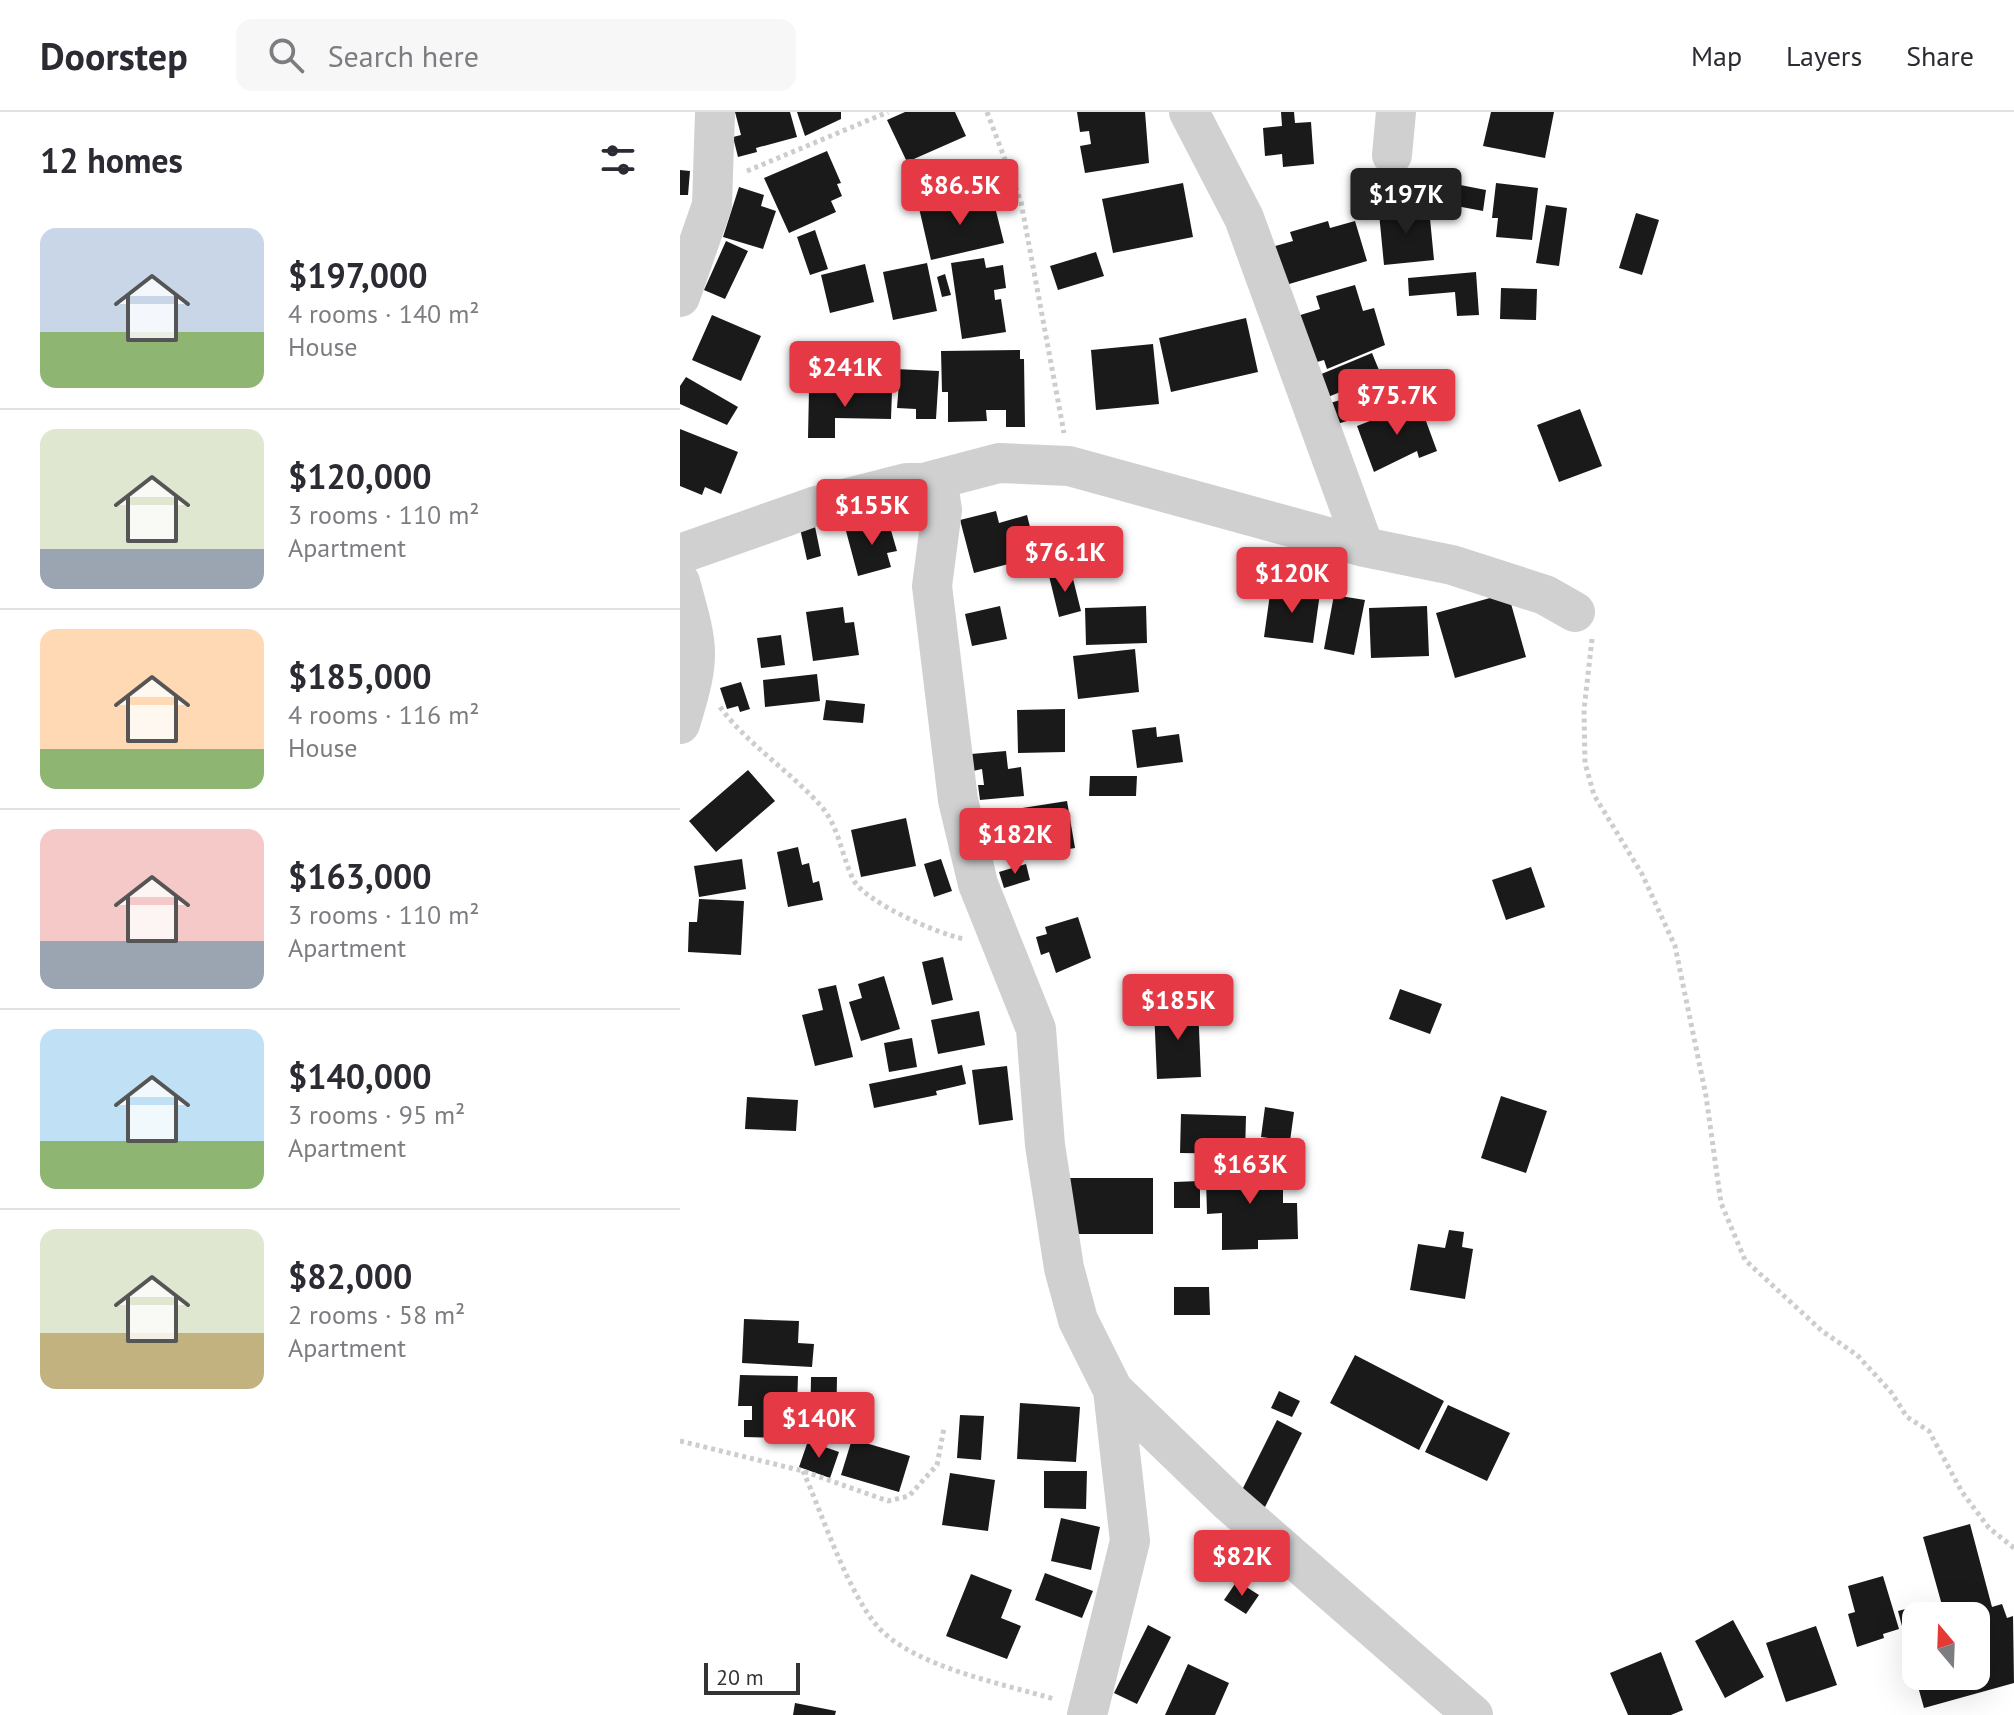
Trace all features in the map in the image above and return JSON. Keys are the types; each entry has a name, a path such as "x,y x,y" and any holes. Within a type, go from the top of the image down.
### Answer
{"street":[{"path":"680,297 709,219 714,188 715,112"},
{"path":"1189,112 1244,218 1364,547"},
{"path":"1392,155 1396,112"},
{"path":"680,554 813,507 907,483 923,483 999,463 1069,466 1364,547 1452,565 1545,595 1575,612"},
{"path":"923,483 940,497 942,510 932,586 958,800 978,884 1036,1029 1045,1145 1064,1268 1078,1320 1113,1390 1230,1503 1473,1715"},
{"path":"680,582 696,639 696,675 680,724"},
{"path":"1086,1712 1130,1541 1113,1390"}],"path":[{"path":"714,188 772,158 831,139 888,112"},
{"path":"987,112 1021,202 1069,466"},
{"path":"1575,612 1594,643 1584,710 1585,763 1594,795 1642,874 1675,946 1706,1096 1721,1203 1745,1260 1822,1331 1857,1355 1891,1392 1907,1417 1929,1431 1962,1492 1989,1528 2014,1548"},
{"path":"696,675 730,721 823,808 842,842 853,881 869,898 943,933 963,939 997,931"},
{"path":"680,1441 803,1471 888,1501 909,1496 937,1465 944,1428"},
{"path":"803,1471 864,1607 880,1629 911,1650 946,1666 1086,1712"}],"building":[{"path":"735,112 790,112 797,137 756,148 757,152 738,157 733,137 741,135"},
{"path":"797,112 841,112 841,119 805,136"},
{"path":"905,112 955,112 966,136 907,162 887,120"},
{"path":"1077,112 1145,112 1149,163 1085,173 1080,146 1091,144 1089,131 1080,132"},
{"path":"1281,112 1294,112 1295,123 1311,122 1314,164 1283,167 1282,154 1265,156 1263,128 1282,126"},
{"path":"1491,112 1554,112 1545,158 1483,146"},
{"path":"827,151 841,183 837,184 842,196 831,201 836,212 789,233 764,178"},
{"path":"680,170 690,171 688,195 680,195"},
{"path":"1183,183 1193,237 1113,253 1102,199"},
{"path":"1496,183 1538,188 1532,240 1496,237 1498,218 1492,218"},
{"path":"1455,184 1486,190 1483,211 1451,205"},
{"path":"739,187 764,195 761,206 776,211 763,249 723,237"},
{"path":"979,194 983,210 995,207 1004,243 931,260 919,208"},
{"path":"1546,205 1567,208 1559,266 1536,263"},
{"path":"1429,208 1434,260 1384,265 1379,213"},
{"path":"1636,213 1659,220 1642,275 1619,268"},
{"path":"1328,221 1330,228 1355,221 1367,261 1279,287 1268,248 1293,241 1290,232"},
{"path":"815,230 828,269 810,275 797,237"},
{"path":"726,241 748,251 725,299 704,290"},
{"path":"1096,252 1104,276 1058,290 1050,266"},
{"path":"984,258 986,268 1003,265 1006,288 994,290 995,300 1001,299 1006,332 962,339 951,263"},
{"path":"927,263 937,311 893,320 883,272"},
{"path":"865,264 874,302 830,313 821,275"},
{"path":"1476,272 1479,315 1457,316 1455,292 1409,296 1408,278"},
{"path":"945,274 951,295 942,297 937,277"},
{"path":"1355,285 1363,311 1374,308 1385,345 1327,369 1324,360 1310,364 1297,316 1320,309 1316,296"},
{"path":"1501,288 1537,289 1536,320 1500,319"},
{"path":"712,315 761,336 741,381 692,360"},
{"path":"1246,318 1258,372 1171,392 1159,338"},
{"path":"1153,344 1159,404 1096,410 1091,350"},
{"path":"1020,350 1020,359 1024,359 1025,427 1006,427 1006,410 986,410 987,421 948,422 948,392 942,392 941,351"},
{"path":"1372,353 1383,380 1370,384 1369,380 1316,402 1307,380"},
{"path":"895,369 939,371 936,419 916,419 916,409 897,408 899,382 894,381"},
{"path":"686,377 738,407 727,425 680,404 680,386"},
{"path":"1411,379 1417,400 1327,427 1320,406"},
{"path":"809,390 892,391 891,419 835,418 835,438 808,438"},
{"path":"1419,402 1437,451 1419,458 1417,451 1374,472 1357,426"},
{"path":"1580,409 1602,466 1559,482 1537,425"},
{"path":"680,429 738,452 721,494 705,487 702,495 680,486"},
{"path":"996,511 999,523 1027,515 1032,535 1056,529 1063,559 1022,570 1020,561 974,573 960,520"},
{"path":"812,512 821,556 807,560 797,515"},
{"path":"888,520 897,551 887,553 891,567 858,576 846,531"},
{"path":"1071,571 1081,611 1059,617 1049,576"},
{"path":"1271,587 1320,593 1313,643 1264,637"},
{"path":"1508,593 1526,657 1455,678 1436,613"},
{"path":"1334,595 1365,600 1354,655 1324,649"},
{"path":"1000,606 1007,639 972,646 965,614"},
{"path":"1146,606 1147,643 1086,645 1085,608"},
{"path":"1427,606 1429,656 1371,658 1369,608"},
{"path":"843,607 845,623 854,622 859,655 813,661 806,612"},
{"path":"781,635 785,665 761,668 757,638"},
{"path":"1135,649 1139,692 1078,699 1073,656"},
{"path":"817,674 820,701 765,707 763,680"},
{"path":"741,682 750,709 740,712 738,706 727,709 720,688"},
{"path":"826,700 865,704 863,723 823,720"},
{"path":"1065,709 1065,752 1018,753 1017,710"},
{"path":"1156,727 1157,737 1179,734 1183,762 1137,768 1132,730"},
{"path":"1006,751 1008,769 1021,767 1024,796 980,800 978,785 984,785 982,769 973,771 971,754"},
{"path":"748,770 775,801 716,852 689,821"},
{"path":"1090,776 1137,776 1136,796 1089,796"},
{"path":"1067,801 1075,848 1017,858 1014,832 1007,833 1003,811"},
{"path":"906,818 916,866 861,877 851,830"},
{"path":"798,847 802,865 809,863 813,883 819,881 823,900 788,907 777,852"},
{"path":"742,859 746,889 699,897 694,866"},
{"path":"941,859 952,891 934,897 924,864"},
{"path":"1026,864 1030,880 1004,888 999,872"},
{"path":"1531,867 1545,907 1506,920 1492,880"},
{"path":"699,899 744,901 741,955 688,952 689,922 697,922"},
{"path":"1078,917 1091,958 1056,973 1049,952 1041,955 1036,937 1047,934 1045,927"},
{"path":"943,957 953,1000 932,1005 922,962"},
{"path":"884,976 900,1029 861,1041 849,1002 862,998 858,984"},
{"path":"836,985 853,1057 815,1066 802,1015 823,1010 818,989"},
{"path":"1400,989 1442,1004 1430,1034 1389,1019"},
{"path":"1198,1005 1201,1077 1157,1079 1154,1008"},
{"path":"979,1011 985,1045 938,1054 931,1020"},
{"path":"912,1038 917,1067 889,1072 884,1043"},
{"path":"962,1065 966,1084 936,1091 937,1095 874,1108 869,1084"},
{"path":"1007,1066 1013,1120 979,1125 972,1070"},
{"path":"1501,1096 1547,1111 1526,1173 1481,1158"},
{"path":"747,1097 798,1100 796,1131 745,1129"},
{"path":"1265,1107 1294,1112 1290,1141 1261,1137"},
{"path":"1181,1114 1246,1116 1245,1154 1180,1153"},
{"path":"1265,1162 1265,1179 1283,1178 1283,1203 1297,1203 1298,1239 1258,1240 1258,1249 1222,1250 1222,1213 1207,1214 1206,1179 1213,1179 1213,1163"},
{"path":"1066,1178 1153,1178 1153,1234 1066,1234"},
{"path":"1200,1181 1200,1208 1174,1208 1174,1182"},
{"path":"1449,1230 1464,1232 1462,1247 1473,1249 1465,1299 1410,1290 1418,1244 1445,1248"},
{"path":"1174,1287 1209,1287 1210,1315 1174,1315"},
{"path":"744,1319 799,1321 798,1343 814,1344 812,1367 742,1363"},
{"path":"1355,1355 1444,1401 1419,1450 1330,1403"},
{"path":"740,1375 798,1376 796,1438 744,1437 744,1420 752,1420 752,1406 738,1406"},
{"path":"811,1377 837,1377 836,1436 810,1435"},
{"path":"1279,1391 1300,1401 1292,1417 1271,1408"},
{"path":"1020,1403 1080,1407 1076,1462 1017,1459"},
{"path":"1448,1405 1510,1433 1487,1481 1425,1452"},
{"path":"960,1415 984,1416 981,1460 957,1458"},
{"path":"1277,1420 1302,1433 1265,1507 1240,1494"},
{"path":"852,1439 910,1456 899,1492 841,1475"},
{"path":"808,1441 839,1452 830,1478 799,1467"},
{"path":"1044,1471 1087,1471 1086,1509 1044,1508"},
{"path":"950,1473 995,1480 988,1531 942,1525"},
{"path":"1061,1518 1100,1527 1091,1570 1051,1561"},
{"path":"1970,1524 1992,1607 2002,1604 2007,1618 2013,1616 2014,1683 1990,1690 1990,1602 1941,1602 1923,1537"},
{"path":"1045,1573 1093,1591 1082,1618 1035,1600"},
{"path":"971,1574 1012,1590 1001,1618 1021,1626 1007,1659 946,1636"},
{"path":"1883,1576 1899,1629 1857,1647 1848,1614 1855,1612 1848,1586"},
{"path":"1237,1581 1259,1595 1246,1614 1224,1600"},
{"path":"1733,1620 1764,1677 1725,1698 1695,1641"},
{"path":"1148,1625 1171,1637 1137,1704 1114,1693"},
{"path":"1816,1626 1837,1685 1786,1702 1766,1643"},
{"path":"1661,1652 1683,1710 1671,1715 1628,1715 1610,1673"},
{"path":"1188,1664 1229,1683 1215,1715 1165,1715"},
{"path":"1919,1690 1989,1690 1924,1708"},
{"path":"795,1703 836,1711 835,1715 793,1715"}]}
